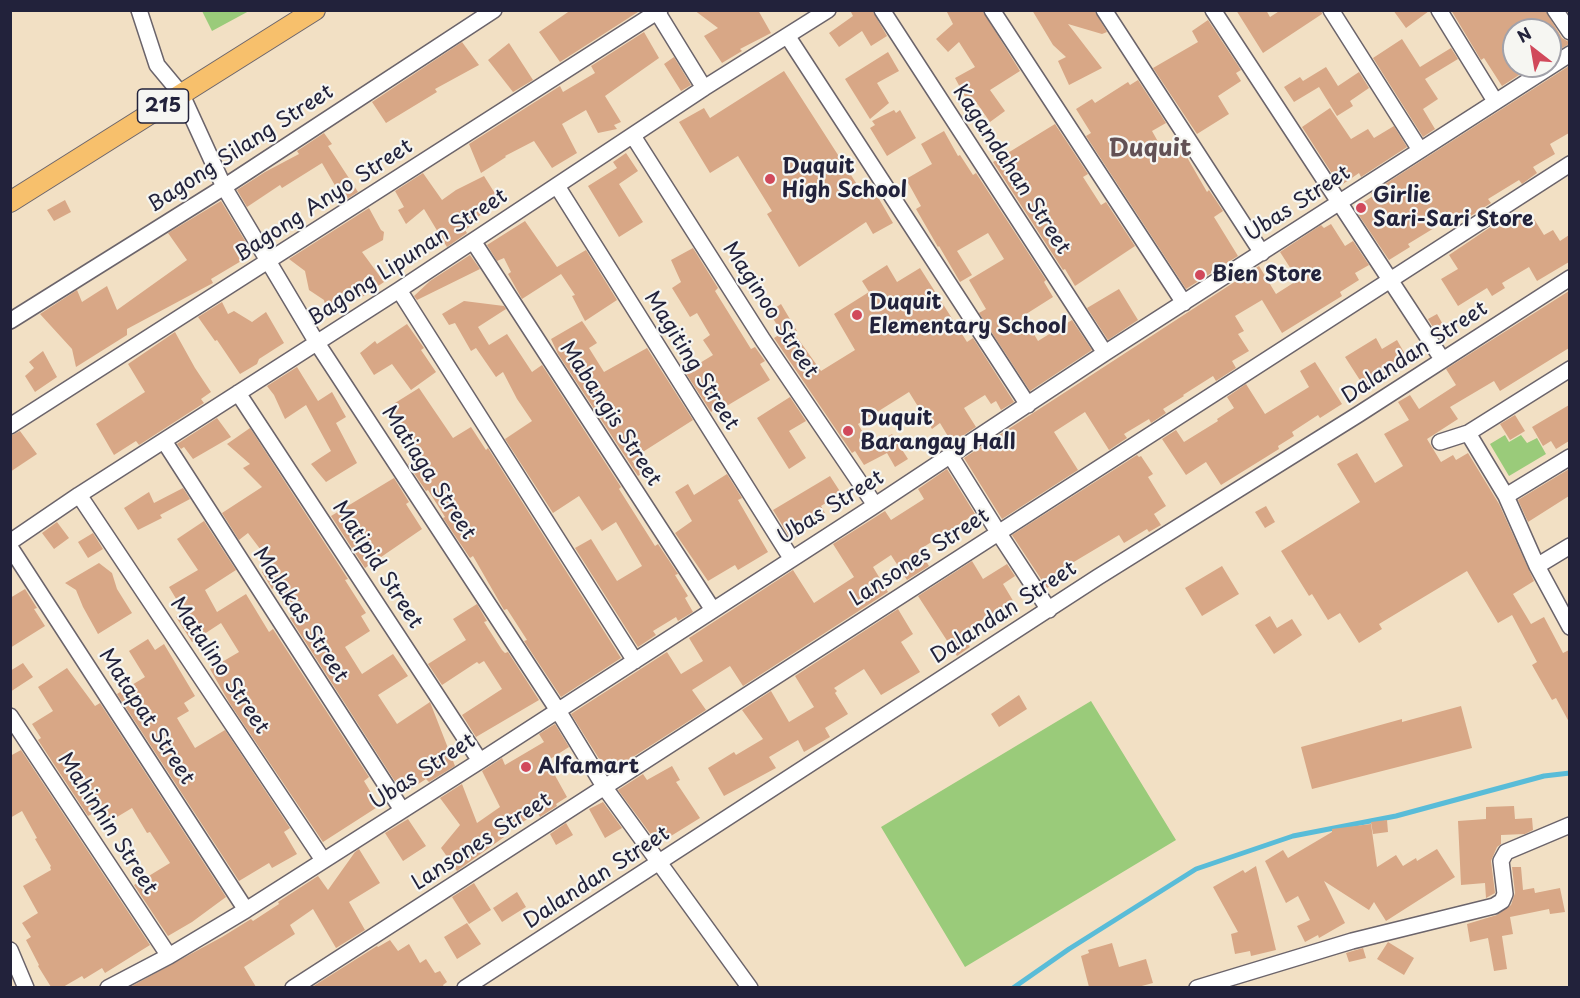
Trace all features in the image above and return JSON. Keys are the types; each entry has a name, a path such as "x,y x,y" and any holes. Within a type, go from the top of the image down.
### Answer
{"main road":[{"name":"215","path":"10,202 315,10"}],"street":[{"name":"Matiaga Street","path":"139,10 157,65 182,94 224,187 317,343 557,709 604,788 750,987"},
{"name":"Bagong Silang Street","path":"10,321 224,187 494,10"},
{"name":"Bagong Lipunan Street","path":"10,542 79,495 399,290 704,88 828,10"},
{"name":"Kagandahan Street","path":"882,10 1105,353"},
{"path":"992,10 1184,303"},
{"path":"1104,10 1262,253"},
{"path":"1213,10 1442,359"},
{"path":"1330,10 1420,150"},
{"path":"1439,10 1495,100"},
{"path":"1555,10 1569,32"},
{"path":"658,11 704,88"},
{"name":"Bagong Anyo Street","path":"10,426 658,11"},
{"path":"788,37 1028,405"},
{"name":"Ubas Street","path":"108,987 169,956 246,910 480,761 1105,353 1569,54"},
{"name":"Maginoo Street","path":"633,136 763,340 875,505"},
{"name":"Lansones Street","path":"294,987 1569,164"},
{"name":"Magiting Street","path":"557,186 790,558"},
{"name":"Mabangis Street","path":"472,241 713,610"},
{"name":"Dalandan Street","path":"465,987 1098,577 1359,414 1569,278"},
{"path":"399,290 635,661"},
{"path":"1440,442 1468,433 1569,369"},
{"name":"Matipid Street","path":"238,393 480,761"},
{"path":"1468,433 1506,496 1537,566 1569,627"},
{"name":"Malakas Street","path":"164,441 402,810"},
{"path":"950,455 1049,610"},
{"path":"1506,496 1569,457"},
{"name":"Matalino Street","path":"79,495 323,861"},
{"path":"1537,566 1569,546"},
{"name":"Matapat Street","path":"10,547 246,910"},
{"name":"Mahinhin Street","path":"10,716 169,956"},
{"path":"1197,987 1352,941 1494,906 1502,901 1505,894 1501,861 1506,852 1569,825"},
{"path":"10,950 26,987"}],"green space":[{"path":"202,11 249,11 212,31"},
{"path":"1505,435 1509,442 1521,435 1527,443 1537,438 1546,454 1509,476 1490,444"},
{"path":"1091,701 1176,840 965,967 881,827"}],"building":[{"path":"571,10 641,10 560,62 539,32"},
{"path":"694,10 758,10 771,33 740,49 742,51 722,63 704,36 718,28"},
{"path":"850,10 872,10 887,36 871,46 862,31 839,47 829,33 853,16"},
{"path":"946,10 982,10 1020,71 990,90 1005,111 990,122 974,99 968,102 955,78 975,67 959,42 948,52 936,39 953,24"},
{"path":"1032,10 1094,10 1107,32 1102,34 1068,24 1102,68 1069,85 1058,61 1066,57 1053,45"},
{"path":"1236,10 1266,10 1270,17 1281,10 1321,10 1322,14 1263,53"},
{"path":"1393,10 1429,10 1429,11 1406,28"},
{"path":"1451,10 1545,10 1550,18 1502,18 1502,78 1514,78 1502,86 1484,58 1481,60"},
{"path":"1208,20 1241,70 1236,73 1241,81 1218,96 1229,114 1197,134 1153,68 1198,42 1192,31"},
{"path":"644,32 659,58 605,96 621,122 614,125 617,129 598,133 586,110 562,124 577,153 552,168 534,141 505,156 481,173 469,144 560,86 563,92 595,73 591,66"},
{"path":"1562,38 1569,42 1562,48"},
{"path":"1402,39 1420,67 1451,48 1458,59 1425,79 1438,99 1423,109 1435,129 1423,137 1373,58"},
{"path":"462,42 479,65 435,89 437,92 386,123 372,102"},
{"path":"509,43 533,80 513,92 488,60"},
{"path":"888,52 899,71 877,83 889,103 870,119 845,79"},
{"path":"674,57 691,85 681,91 664,64"},
{"path":"1569,66 1569,133 1550,144 1555,154 1533,167 1537,173 1522,184 1519,180 1488,199 1491,203 1466,219 1464,216 1447,227 1444,222 1408,244 1410,247 1389,260 1354,208 1373,196 1371,193 1550,78 1562,78 1562,70"},
{"path":"1326,67 1338,86 1359,72 1369,88 1350,101 1353,106 1337,116 1319,87 1294,102 1284,87 1300,77 1303,81"},
{"path":"784,71 858,186 868,180 893,223 873,234 866,222 799,267 767,214 772,211 738,156 710,173 679,122 704,108 710,118"},
{"path":"1138,80 1166,123 1152,131 1165,154 1180,145 1207,192 1209,190 1223,211 1214,217 1238,256 1186,289 1086,136 1091,133 1076,109 1092,99 1095,103 1128,82 1130,85"},
{"path":"1330,108 1351,139 1368,129 1374,138 1394,126 1407,147 1361,177 1359,173 1340,186 1302,127"},
{"path":"894,110 896,113 900,110 916,138 887,156 870,128 875,125 872,121"},
{"path":"1055,124 1088,174 1083,177 1101,205 1106,202 1135,246 1075,286 993,162"},
{"path":"944,131 958,156 960,155 973,175 976,173 1046,280 1044,282 1053,297 1023,316 1038,341 1072,320 1092,350 1030,391 979,313 986,309 969,280 1004,259 988,233 957,251 972,275 960,282 916,209 921,206 906,179 932,164 921,144"},
{"path":"324,133 332,144 328,146 358,192 344,201 322,163 282,188 280,185 247,207 237,190 299,154 297,151"},
{"path":"626,153 638,171 619,184 643,222 619,237 588,186 617,168 613,162"},
{"path":"423,173 442,200 484,176 501,203 474,219 476,222 465,230 467,233 447,247 424,209 406,224 398,210 404,207 395,191"},
{"path":"65,200 71,212 54,221 47,210"},
{"path":"221,201 253,254 211,279 213,283 127,329 127,335 76,367 72,349 40,314 77,290 82,302 107,286 117,310 187,260 168,233"},
{"path":"369,208 384,232 383,240 362,252 384,282 327,316 324,300 309,290 305,271 289,259"},
{"path":"1522,216 1527,224 1534,219 1544,235 1553,230 1560,241 1569,235 1569,262 1537,281 1529,267 1502,283 1505,288 1492,296 1487,288 1458,306 1441,279 1458,269 1449,255 1501,220 1505,226"},
{"path":"525,221 557,267 586,250 617,300 585,321 572,296 575,295 561,274 522,299 508,274 511,272 504,258 497,261 487,245"},
{"path":"1331,224 1345,246 1353,241 1369,265 1355,273 1359,280 1340,292 1342,296 1282,333 1262,300 1235,316 1244,331 1238,334 1249,351 1232,361 1236,368 1216,381 1213,376 1183,395 1163,409 1166,413 1151,423 1149,419 1124,434 1127,438 1109,450 1085,412 1054,432 1078,470 1002,519 964,458 1259,266 1276,294 1298,280 1280,252 1321,225 1324,228"},
{"path":"693,248 718,288 715,291 751,349 755,347 765,361 760,364 770,380 725,407 723,404 711,412 685,372 713,355 703,340 710,335 697,313 690,317 672,288 681,282 671,260"},
{"path":"470,255 480,269 417,300 414,296 430,281"},
{"path":"887,265 897,282 920,268 967,342 973,338 1014,402 1001,410 996,401 991,404 985,395 964,408 976,427 952,443 940,423 932,429 909,392 858,424 871,446 892,434 908,459 895,467 887,453 864,465 855,451 852,453 774,338 782,333 769,312 781,304 797,331 794,333 821,371 855,350 834,314 869,292 862,281"},
{"path":"1119,289 1138,320 1108,340 1087,308"},
{"path":"1569,291 1569,348 1500,391 1494,381 1450,407 1458,419 1427,439 1441,462 1453,455 1456,460 1468,453 1499,504 1534,581 1513,594 1531,624 1544,617 1563,653 1569,650 1569,722 1556,698 1552,700 1532,665 1537,662 1512,615 1498,623 1467,571 1379,624 1382,629 1359,643 1340,613 1328,620 1312,594 1309,596 1281,551 1360,502 1337,464 1357,453 1375,483 1403,466 1384,434 1409,420 1398,402 1410,395 1419,409 1456,385 1446,369"},
{"path":"464,301 504,306 506,309 478,327 489,345 507,334 532,372 542,365 621,487 619,489 655,546 658,544 678,574 675,575 688,596 685,598 693,612 678,621 676,617 653,631 656,635 638,647 575,548 591,539 617,581 642,566 616,522 602,531 579,496 553,513 505,439 532,421 503,372 496,377 476,348 471,351 455,323 449,325 442,314"},
{"path":"222,302 228,314 234,311 252,322 266,312 284,343 240,374 198,317"},
{"path":"1437,314 1445,328 1437,334 1428,319"},
{"path":"582,321 597,343 589,348 604,372 647,348 693,420 632,461 641,474 638,476 558,354 551,339"},
{"path":"407,324 424,348 421,350 436,372 411,390 392,364 374,375 360,353 375,341 377,344"},
{"path":"175,332 211,392 201,399 204,403 139,445 136,441 114,455 96,424 145,392 128,364"},
{"path":"1376,338 1382,349 1397,340 1406,356 1392,365 1395,370 1365,388 1345,357"},
{"path":"43,351 57,377 35,392 25,376 34,368 29,362"},
{"path":"1315,362 1342,404 1320,418 1318,415 1292,432 1294,436 1278,446 1279,449 1221,485 1206,462 1186,475 1162,439 1176,430 1184,442 1218,421 1217,419 1234,408 1227,397 1246,384 1265,414 1309,387 1300,371"},
{"path":"297,367 318,401 332,392 346,417 336,423 357,463 326,482 311,464 331,451 306,405 285,419 274,395 267,386"},
{"path":"419,388 453,438 471,427 486,450 488,448 621,658 561,697 524,641 527,640 507,609 504,610 473,556 470,558 443,518 445,517 428,490 426,491 408,464 420,457 387,408"},
{"path":"790,397 806,421 789,431 806,458 789,469 757,418"},
{"path":"1569,405 1569,441 1556,449 1551,441 1543,446 1532,427"},
{"path":"1515,415 1525,431 1510,440 1500,424"},
{"path":"217,418 231,437 193,459 184,447 181,449 177,444"},
{"path":"250,428 348,579 345,580 366,613 361,616 370,631 345,647 362,674 393,654 408,676 378,695 397,724 430,702 455,766 429,782 426,779 403,794 290,618 293,615 275,587 272,589 262,572 273,566 248,533 239,540 222,513 262,487 243,468 250,464 227,444"},
{"path":"20,431 37,454 10,472 10,436"},
{"path":"1137,455 1141,456 1153,474 1148,477 1166,506 1154,514 1161,525 1149,532 1147,529 1124,543 1119,535 1067,566 1072,575 1047,588 1012,535"},
{"path":"947,469 975,514 919,550 929,566 907,580 891,555 873,567 888,592 743,686 730,666 692,690 706,710 608,773 571,714 667,652 681,674 703,661 689,638 793,570 814,603 854,577 833,544 885,511 891,520 924,499 918,489"},
{"path":"1569,469 1569,496 1528,522 1518,500"},
{"path":"727,474 742,498 738,500 768,552 738,570 735,565 708,581 675,533 692,521 675,492 688,484 694,495"},
{"path":"830,476 841,493 821,506 825,513 789,536 773,510"},
{"path":"394,478 409,502 406,504 422,529 365,568 331,516"},
{"path":"183,488 190,499 160,515 162,518 138,530 124,508 149,492 154,503"},
{"path":"1266,506 1275,522 1265,528 1255,512"},
{"path":"204,521 236,570 205,590 217,612 246,594 269,632 273,629 369,777 364,781 379,806 323,842 230,704 210,669 239,652 221,623 192,642 176,617 184,612 169,587 198,570 177,539"},
{"path":"57,522 69,538 54,549 42,533"},
{"path":"93,533 103,549 88,558 78,542"},
{"path":"972,561 983,579 1007,564 1015,576 1003,584 1015,604 1003,611 1001,608 962,634 970,647 957,656 918,596"},
{"path":"99,563 112,573 117,589 132,613 98,634 76,590 65,583"},
{"path":"1222,566 1239,594 1202,616 1185,588"},
{"path":"25,589 45,626 10,648 10,598"},
{"path":"477,604 487,621 484,622 502,650 505,653 508,652 539,700 476,737 462,715 502,689 484,661 479,664 477,662 442,685 428,664 466,640 453,619"},
{"path":"898,609 913,634 901,642 920,672 881,695 864,669 834,688 848,714 825,728 830,737 804,752 798,740 769,757 776,768 724,796 708,768 734,752 736,755 763,739 742,710 771,691 789,722 814,707 795,676"},
{"path":"1270,616 1277,628 1292,619 1302,635 1274,654 1255,625"},
{"path":"148,639 155,650 164,644 195,696 184,703 189,711 177,718 195,748 225,730 290,828 284,832 297,854 272,868 269,863 239,881 117,694 145,677 129,651"},
{"path":"23,663 33,677 10,692 10,671"},
{"path":"67,668 95,706 100,703 226,897 168,936 134,885 170,863 150,832 147,833 132,808 102,826 94,813 88,816 38,740 41,738 32,724 53,711 38,687"},
{"path":"1019,695 1027,709 999,727 991,714"},
{"path":"1461,706 1472,748 1312,789 1301,747 1402,719 1402,722"},
{"path":"555,724 569,747 547,761 567,797 540,817 538,813 502,834 504,837 457,871 441,848 460,825 440,798 462,784 477,823 500,807 482,771 502,758 505,765 544,742 539,734"},
{"path":"21,750 150,945 105,973 102,968 84,979 82,976 63,987 51,987 26,940 31,937 22,923 38,913 23,886 51,870 51,866 22,811 10,818 10,756"},
{"path":"672,766 680,780 676,782 700,818 658,844 618,790 643,774 647,780"},
{"path":"603,802 622,828 605,838 589,809"},
{"path":"1514,806 1515,819 1532,818 1533,830 1525,834 1501,835 1501,844 1497,847 1491,861 1495,893 1486,898 1485,883 1461,885 1458,821 1486,819 1486,807"},
{"path":"408,819 426,846 403,861 385,833"},
{"path":"1387,820 1388,832 1373,834 1371,822"},
{"path":"566,823 573,835 556,845 550,834"},
{"path":"1371,824 1377,867 1396,855 1403,866 1437,849 1455,877 1386,921 1374,902 1369,910 1324,881 1345,923 1319,938 1318,935 1305,942 1297,926 1310,920 1298,896 1286,903 1265,861 1283,850 1288,858 1332,832 1332,829"},
{"path":"359,849 380,883 349,902 365,930 336,948 313,909 290,925 295,934 244,967 256,987 130,987 251,919 253,921 318,876 328,890"},
{"path":"1256,866 1276,950 1251,956 1250,951 1235,954 1231,934 1238,932 1213,887 1243,870 1245,873"},
{"path":"1512,867 1521,867 1523,890 1534,888 1535,893 1560,888 1565,912 1550,914 1549,909 1510,917 1513,934 1502,936 1507,969 1494,971 1488,938 1470,942 1467,924 1497,915 1511,905 1515,893"},
{"path":"474,883 491,910 469,924 452,897"},
{"path":"517,892 526,907 502,922 493,908"},
{"path":"467,923 481,944 457,959 444,937"},
{"path":"390,940 398,951 409,944 420,963 426,959 435,973 440,971 447,982 443,985 444,987 312,987 377,946"},
{"path":"1388,942 1414,958 1404,975 1377,959"},
{"path":"1112,943 1119,967 1146,959 1153,983 1138,987 1089,987 1081,956 1089,953 1088,950"},
{"path":"1363,948 1366,958 1349,962 1346,953"}],"waterway":[{"path":"1013,988 1069,949 1196,869 1293,836 1396,816 1544,776 1570,773"}],"place":[{"name":"Duquit High School","path":"770,179"},
{"name":"Girlie Sari-Sari Store","path":"1361,208"},
{"name":"Bien Store","path":"1200,275"},
{"name":"Duquit Elementary School","path":"857,315"},
{"name":"Duquit Barangay Hall","path":"848,431"},
{"name":"Alfamart","path":"526,767"}],"district":[{"name":"Duquit","path":"1150,149"}]}
